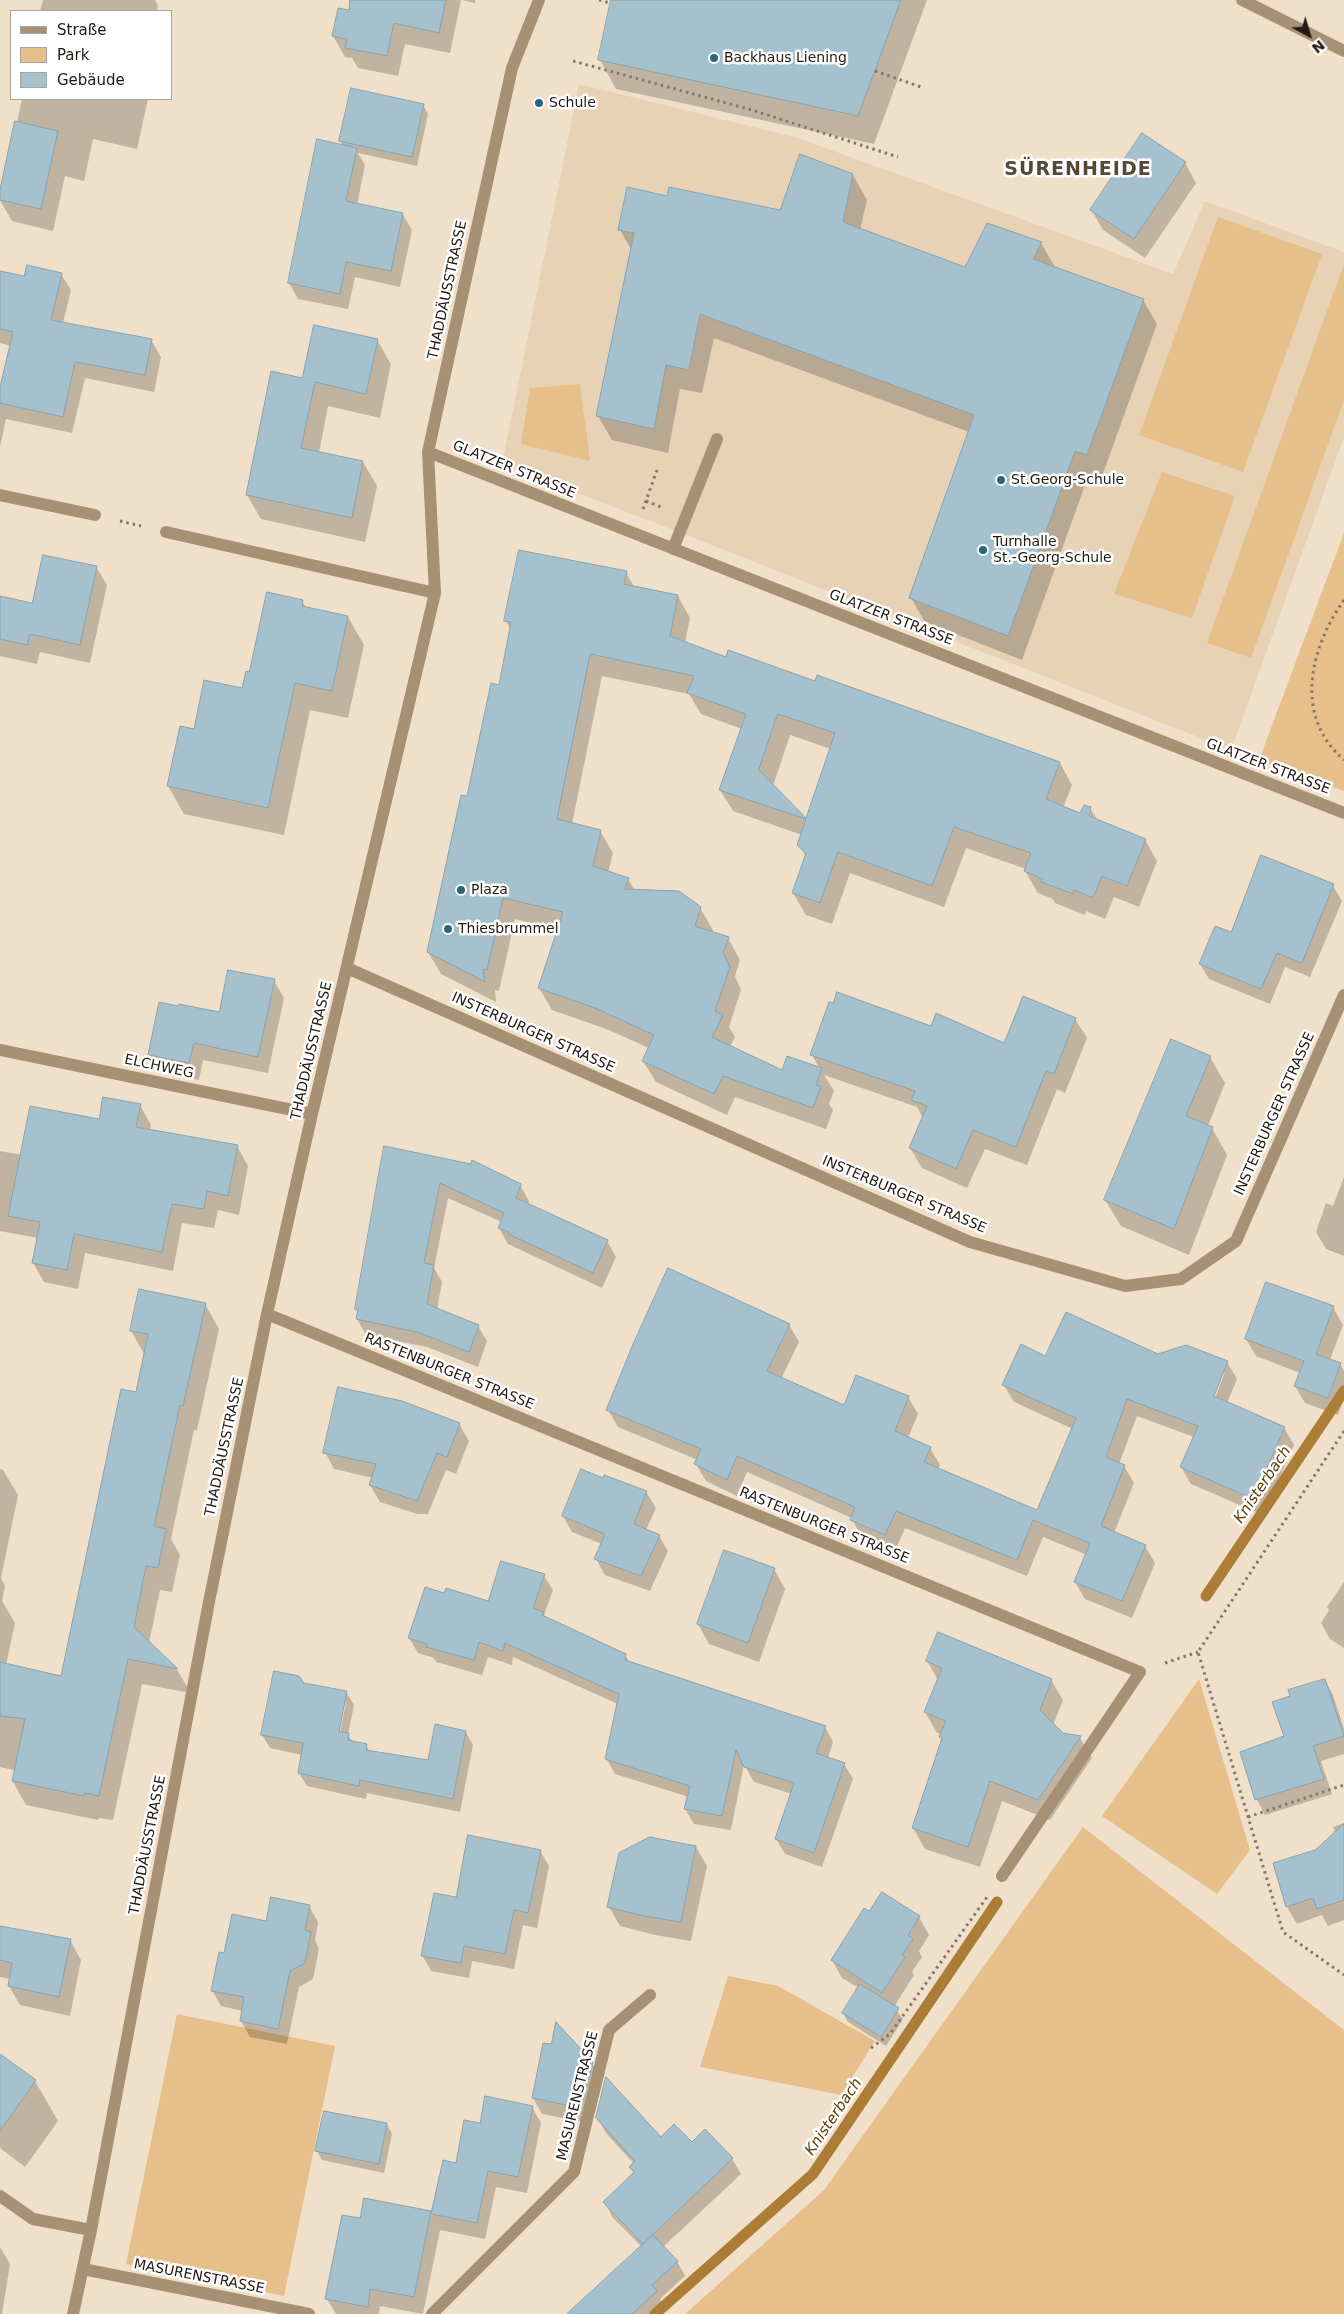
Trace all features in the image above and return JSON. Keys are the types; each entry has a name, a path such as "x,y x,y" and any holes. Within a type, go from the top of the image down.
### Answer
{"street":[{"name":"THADDÄUSSTRASSE","path":"73,2314 91,2230 209,1602 268,1314 312,1114 435,593 428,452 512,68 539,0"},
{"path":"1242,0 1344,50"},
{"path":"673,549 717,439"},
{"name":"GLATZER STRASSE","path":"428,452 1344,813"},
{"path":"0,495 95,515"},
{"path":"166,532 435,593"},
{"name":"INSTERBURGER STRASSE","path":"347,968 970,1242 1125,1286 1181,1279 1236,1241 1344,995"},
{"name":"ELCHWEG","path":"0,1050 312,1114"},
{"name":"RASTENBURGER STRASSE","path":"268,1314 1140,1672"},
{"path":"1002,1876 1140,1672"},
{"name":"MASURENSTRASSE","path":"432,2314 574,2172 608,2030 650,1995"},
{"path":"0,2196 33,2219 91,2230"},
{"name":"MASURENSTRASSE","path":"83,2269 308,2314"}],"path":[{"path":"600,0 610,3"},
{"path":"573,61 752,110 898,157"},
{"path":"875,71 921,87"},
{"path":"634,534 657,470"},
{"path":"95,515 166,532"},
{"path":"1344,600 1321,641 1310,687 1317,723 1324,738 1344,760"},
{"path":"1140,1672 1198,1652 1344,1431"},
{"path":"1198,1652 1283,1932 1344,1975"},
{"path":"1248,1817 1344,1785"},
{"path":"871,2048 890,2034 1002,1876"}],"shaded area":[{"name":"St.Georg-Schule","path":"579,84 798,138 1173,274 1205,201 1344,252 1344,437 1231,750 502,464"}],"green space":[{"path":"1218,217 1322,254 1243,472 1139,435"},
{"path":"1344,264 1344,400 1251,658 1207,643"},
{"path":"580,384 590,461 521,444 530,388"},
{"path":"1162,472 1235,496 1192,618 1114,594"},
{"path":"1344,533 1344,791 1259,760"},
{"path":"1199,1679 1250,1850 1217,1894 1102,1816"},
{"path":"1083,1827 1344,2030 1344,2314 685,2314 824,2190"},
{"path":"728,1976 778,1986 875,2041 841,2095 700,2067"},
{"path":"177,2014 335,2046 284,2296 126,2264"}],"building":[{"path":"350,0 446,0 439,33 394,23 387,56 345,48 347,39 332,36 338,8 349,10"},
{"path":"611,0 901,0 858,116 598,60"},
{"path":"351,88 424,104 412,157 339,141"},
{"path":"15,121 58,131 41,209 0,200 0,190"},
{"path":"1142,133 1186,162 1134,239 1090,210"},
{"path":"317,139 357,148 346,201 403,213 391,271 346,262 340,294 288,283"},
{"path":"800,154 853,174 843,222 965,267 987,223 1042,242 1033,259 1144,299 1087,455 1075,451 1008,636 909,598 974,415 700,314 689,370 666,365 654,429 596,416 634,233 618,230 627,187 667,196 669,187 780,210"},
{"path":"27,265 62,273 51,320 152,339 145,375 75,362 63,417 0,403 0,387 13,332 0,329 0,271 24,276"},
{"path":"314,325 378,339 366,394 315,382 301,448 363,461 352,518 246,495 271,371 302,378"},
{"path":"519,550 627,571 624,584 678,595 670,636 726,657 728,650 815,681 817,675 1060,762 1046,799 1080,813 1084,805 1091,807 1089,816 1146,839 1127,886 1102,876 1093,898 1074,890 1073,894 1041,882 1043,879 1024,871 1031,853 954,827 932,886 838,852 820,903 792,893 806,853 797,845 806,819 719,790 746,714 687,693 694,676 590,654 557,819 601,830 593,866 629,878 625,889 679,891 701,907 695,926 729,937 723,953 730,967 715,1011 723,1015 712,1037 782,1070 787,1056 822,1068 816,1085 821,1087 813,1108 723,1076 714,1094 642,1061 654,1035 595,1008 538,988 563,912 503,898 487,970 483,969 485,982 427,952 461,795 467,796 491,683 499,685 511,622 504,621","holes":["778,714 835,733 806,818 759,770"]},
{"path":"43,555 97,566 80,645 30,634 27,645 0,639 0,596 32,603"},
{"path":"267,592 303,600 302,606 348,616 332,691 295,683 268,808 167,786 180,726 194,729 204,680 242,688 246,671 249,672"},
{"path":"1261,855 1334,884 1302,963 1277,953 1261,989 1199,964 1215,926 1231,932"},
{"path":"228,970 275,979 258,1057 194,1043 189,1063 148,1055 159,1002 219,1012"},
{"path":"837,992 931,1026 936,1013 1004,1043 1023,996 1076,1018 1054,1074 1046,1071 1016,1147 973,1130 956,1169 909,1148 927,1106 911,1100 915,1091 810,1055 829,1002 833,1003"},
{"path":"1171,1039 1211,1056 1186,1116 1213,1127 1174,1229 1104,1200"},
{"path":"103,1097 141,1104 136,1127 238,1145 228,1196 207,1191 204,1209 172,1204 162,1252 74,1234 67,1270 32,1263 40,1222 8,1216 30,1106 99,1119"},
{"path":"384,1146 471,1164 472,1160 521,1184 516,1198 608,1240 593,1273 508,1234 509,1232 498,1228 504,1213 440,1183 424,1263 434,1265 427,1304 479,1325 469,1352 417,1332 356,1319 358,1310 355,1309"},
{"path":"668,1268 790,1324 767,1371 844,1405 856,1375 909,1396 895,1431 931,1447 924,1462 1037,1510 1076,1418 1002,1385 1021,1344 1045,1356 1066,1312 1158,1354 1186,1345 1228,1361 1214,1396 1285,1427 1253,1499 1180,1467 1198,1426 1127,1399 1106,1457 1125,1465 1101,1526 1146,1545 1122,1601 1074,1582 1090,1543 1033,1520 1017,1560 896,1511 885,1535 850,1520 855,1507 737,1456 727,1480 694,1464 701,1449 606,1410 634,1342"},
{"path":"1266,1282 1334,1306 1316,1354 1341,1363 1328,1398 1294,1386 1304,1361 1245,1339"},
{"path":"139,1289 206,1303 183,1406 180,1405 154,1526 166,1529 158,1568 146,1566 134,1627 178,1669 128,1659 99,1796 85,1793 84,1796 12,1781 25,1719 0,1716 0,1662 61,1676 121,1389 136,1392 148,1334 130,1331"},
{"path":"338,1387 402,1401 460,1423 447,1457 437,1453 417,1501 369,1485 376,1464 323,1453"},
{"path":"581,1469 603,1478 604,1475 647,1491 634,1524 660,1535 641,1576 594,1559 605,1534 562,1516"},
{"path":"724,1550 775,1568 748,1643 697,1624"},
{"path":"501,1561 545,1574 533,1608 544,1612 542,1615 626,1654 625,1660 826,1726 816,1753 845,1763 814,1853 775,1839 794,1783 744,1767 736,1750 722,1816 684,1809 690,1786 605,1759 619,1694 505,1643 503,1651 479,1642 474,1660 426,1647 427,1644 408,1638 425,1587 444,1593 446,1588 488,1601"},
{"path":"938,1632 1052,1679 1040,1710 1063,1733 1081,1736 1038,1800 990,1781 968,1847 912,1828 942,1738 939,1737 946,1721 924,1712 942,1668 926,1661"},
{"path":"274,1671 299,1676 304,1683 347,1691 339,1732 349,1733 348,1740 367,1744 366,1750 428,1760 435,1724 466,1731 453,1799 360,1780 359,1786 298,1773 303,1743 261,1735"},
{"path":"1325,1679 1344,1736 1313,1746 1324,1779 1255,1800 1240,1752 1284,1736 1272,1702 1290,1696 1288,1690"},
{"path":"1344,1824 1344,1900 1317,1909 1313,1898 1286,1907 1273,1863 1315,1850"},
{"path":"468,1835 541,1850 528,1913 514,1910 505,1954 464,1946 461,1963 421,1956 434,1893 456,1897"},
{"path":"650,1837 696,1846 681,1922 607,1907 619,1853"},
{"path":"882,1892 920,1916 908,1935 913,1939 902,1955 905,1957 882,1993 831,1960 864,1908 869,1911"},
{"path":"271,1897 310,1905 305,1930 311,1932 305,1963 290,1971 278,2029 240,2021 244,1997 211,1991 219,1952 224,1953 232,1914 266,1921"},
{"path":"0,1926 71,1939 59,1997 8,1986 12,1963 0,1960"},
{"path":"860,1984 899,2008 881,2037 842,2013"},
{"path":"556,2022 593,2062 581,2108 532,2098 543,2043 551,2044"},
{"path":"0,2054 36,2080 0,2131"},
{"path":"606,2077 661,2137 674,2124 692,2142 705,2129 733,2158 643,2244 603,2202 634,2172 629,2167 635,2161 596,2118"},
{"path":"485,2096 533,2106 518,2177 488,2171 477,2223 431,2214 443,2160 456,2163 464,2120 480,2123"},
{"path":"324,2111 387,2123 379,2164 315,2151"},
{"path":"364,2198 431,2211 414,2297 370,2289 368,2307 325,2299 342,2215 360,2218"},
{"path":"653,2235 678,2261 652,2285 657,2291 632,2314 567,2314"}],"waterway":[{"name":"Knisterbach","path":"1206,1596 1344,1391"},
{"name":"Knisterbach","path":"655,2314 813,2174 997,1902"}],"place":[{"name":"Backhaus Liening","path":"714,58"},
{"name":"Schule","path":"539,103"},
{"name":"St.Georg-Schule","path":"1001,480"},
{"name":"Turnhalle St.-Georg-Schule","path":"983,550"},
{"name":"Plaza","path":"461,890"},
{"name":"Thiesbrummel","path":"448,929"}],"district":[{"name":"SÜRENHEIDE","path":"1078,170"}]}
